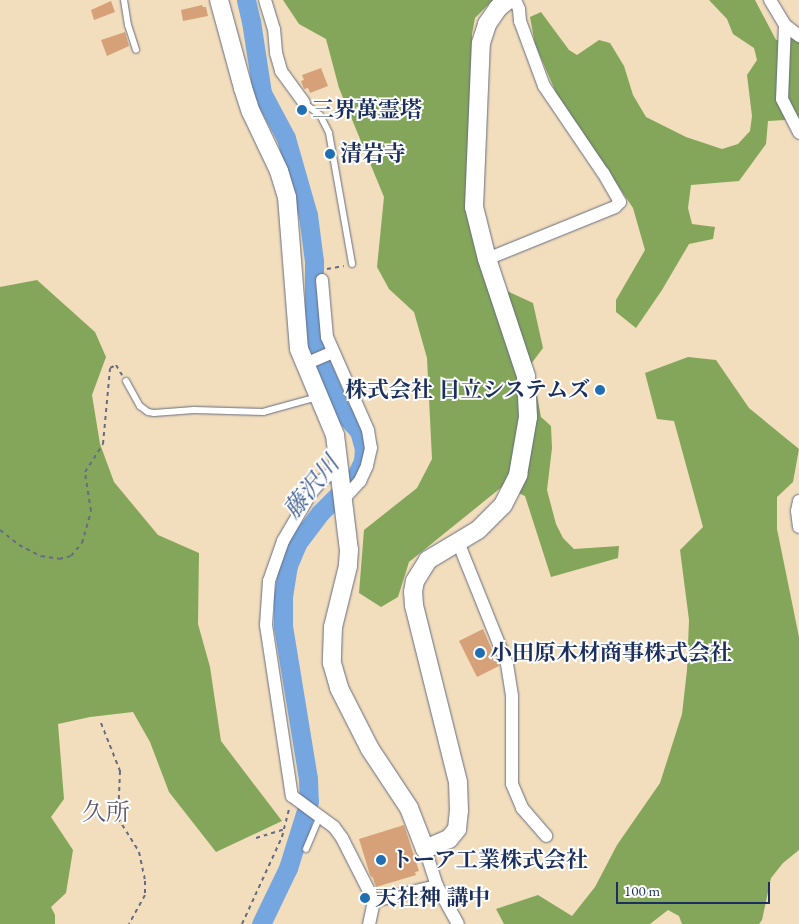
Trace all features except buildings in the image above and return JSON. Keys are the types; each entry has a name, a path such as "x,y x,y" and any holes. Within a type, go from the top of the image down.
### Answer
{"street":[{"path":"219,0 251,112 279,171 287,198 292,231 297,337 335,435 349,550 348,566 333,627 332,663 339,688 370,749 410,808 437,886 458,924"},
{"path":"265,0 274,29 276,53 281,71 304,103"},
{"path":"425,849 449,839 457,829 458,782 414,606 413,592 419,572 428,560 478,530 503,505 518,475 528,417 526,376 487,258 474,207 481,43 487,24 498,8 508,0"},
{"path":"487,258 615,207 620,202 603,173 544,86 520,21 519,9 515,0"},
{"path":"770,0 785,25 799,36"},
{"path":"785,25 782,99 799,133"},
{"path":"324,275 325,329 332,352 368,430 371,448 367,466 360,481 344,499"},
{"path":"308,363 332,352"},
{"path":"338,465 321,480 311,493 283,541 269,581 266,625 292,796 334,827 342,838 374,901 369,924"},
{"path":"799,501 797,511 799,527"},
{"path":"458,542 507,664 512,697 512,784 522,808 546,836"},
{"path":"374,901 437,886"}],"lane":[{"path":"124,0 128,25 136,50"},
{"path":"304,103 320,115 329,133 352,264"},
{"path":"126,381 140,406 148,412 154,413 203,410 264,412 320,397"},
{"path":"306,849 320,816"}],"path":[{"path":"324,275 342,266"},
{"path":"0,530 19,545 41,556 59,558 70,556 82,543 91,511 85,472 102,444 110,368 116,365 126,381"},
{"path":"101,723 120,771 118,818 140,852 145,881 145,895 128,924"},
{"path":"242,924 283,830 292,796"},
{"path":"256,838 283,830"}],"green space":[{"path":"283,0 493,0 475,18 472,34 471,219 487,282 533,303 543,348 531,364 541,417 551,426 552,448 547,490 556,524 563,538 574,549 619,546 618,558 551,577 525,496 503,486 409,562 398,597 381,607 359,593 364,530 417,488 432,459 427,358 414,312 389,289 377,267 384,197 339,88 326,39 299,24"},
{"path":"709,0 755,0 776,40 799,38 799,126 785,120 768,121 766,144 739,181 691,185 688,208 692,224 715,227 713,239 689,244 662,290 636,328 616,312 616,300 645,250 633,208 557,95 535,44 530,17 541,12 569,50 577,55 599,40 610,43 624,66 633,95 646,117 686,137 722,149 738,144 750,131 752,116 747,75 757,60 754,48 733,34 727,19"},
{"path":"37,280 95,332 106,357 92,395 100,444 114,482 158,535 199,553 198,624 210,667 221,741 282,821 216,852 169,792 150,742 133,712 90,717 58,724 64,799 51,817 73,850 66,893 51,907 55,915 55,924 0,924 0,287"},
{"path":"688,357 716,360 749,408 799,449 793,482 777,497 777,529 799,637 799,850 783,863 771,878 762,920 759,924 682,924 679,916 668,910 650,924 504,924 496,909 538,895 572,916 595,887 617,845 660,783 682,714 687,670 689,620 680,550 703,527 674,421 657,419 645,373"}],"waterway":[{"name":"藤沢川","path":"246,0 262,93 286,138 308,215 314,261 314,331 318,357 342,412 359,431 364,448 363,461 355,478 320,513 297,544 288,565 283,596 283,626 308,778 309,801 288,868 261,924"}],"place":[{"name":"三界萬霊塔","path":"302,110"},
{"name":"清岩寺","path":"330,154"},
{"name":"株式会社 日立システムズ","path":"600,390"},
{"name":"小田原木材商事株式会社","path":"480,653"},
{"name":"トーア工業株式会社","path":"381,860"},
{"name":"天社神 講中","path":"365,898"}],"district":[{"name":"久所","path":"106,812"}]}
